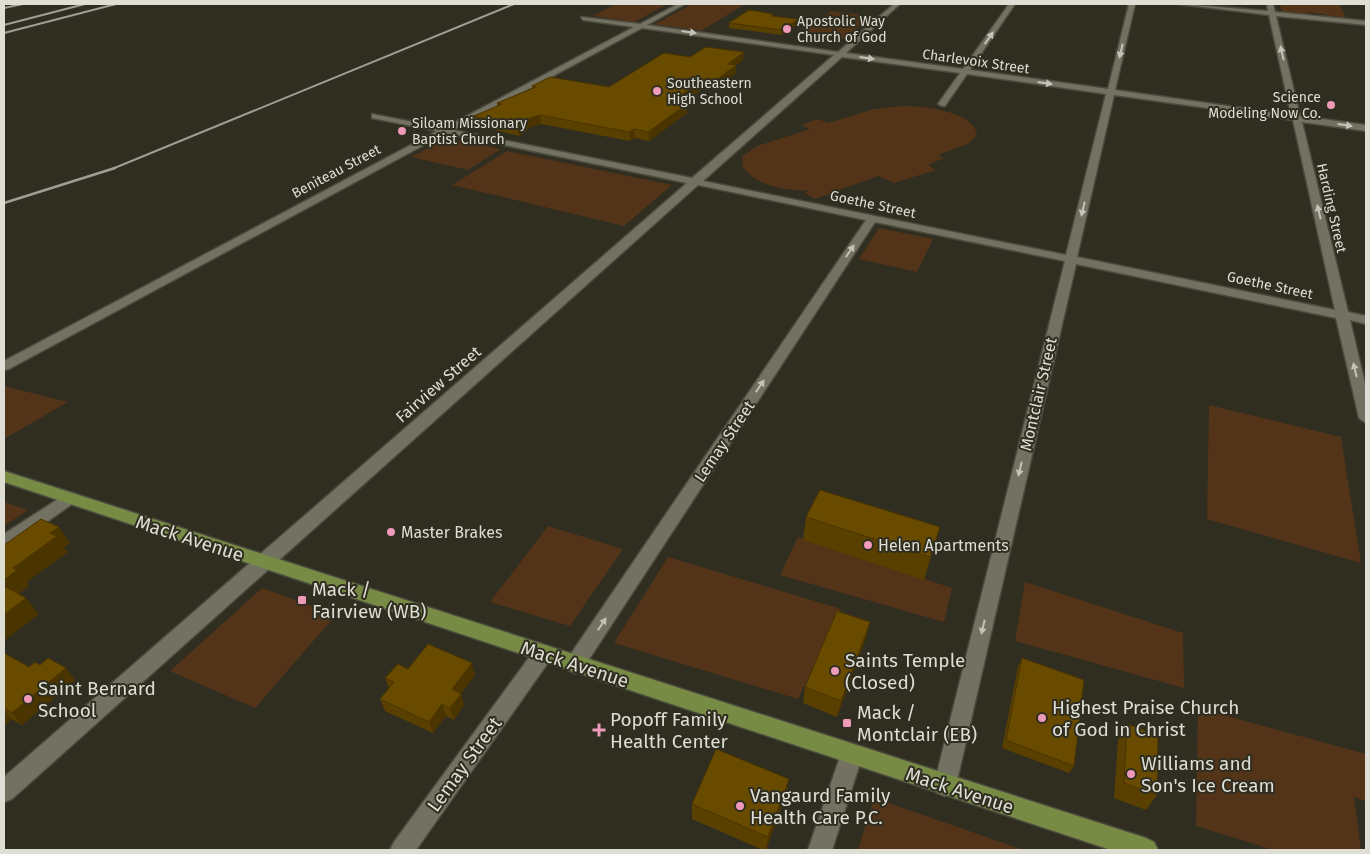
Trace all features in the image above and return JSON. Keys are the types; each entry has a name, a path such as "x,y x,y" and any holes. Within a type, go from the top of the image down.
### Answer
{"main road":[{"name":"Mack Avenue","path":"4,476 1146,850"}],"street":[{"name":"Beniteau Street","path":"4,366 682,4"},
{"name":"Fairview Street","path":"4,791 897,4"},
{"path":"942,104 1012,4"},
{"name":"Montclair Street","path":"945,785 1132,4"},
{"path":"1182,4 1271,9 1366,23"},
{"name":"Harding Street","path":"1271,9 1366,418"},
{"name":"Charlevoix Street","path":"583,18 1366,128"},
{"name":"Goethe Street","path":"375,116 1366,320"},
{"name":"Lemay Street","path":"575,664 872,219"},
{"path":"4,543 69,498"},
{"name":"Lemay Street","path":"402,850 543,654"},
{"path":"820,850 852,754"}],"shaded area":[{"path":"616,4 666,5 634,22 593,16"},
{"path":"692,4 745,4 701,31 655,24"},
{"path":"1280,4 1340,5 1346,18 1308,12 1309,15 1282,12"},
{"path":"831,11 871,16 843,39 801,34"},
{"path":"903,106 922,107 958,115 974,127 977,135 968,144 938,155 944,158 928,165 936,170 894,183 878,176 815,199 805,193 809,191 790,190 763,183 742,165 743,156 757,146 810,129 801,125 818,119 828,123 874,109"},
{"path":"447,138 501,149 468,170 411,157"},
{"path":"507,151 672,185 624,226 452,185"},
{"path":"879,228 933,239 917,272 859,259"},
{"path":"4,386 68,402 4,439"},
{"path":"1209,405 1341,437 1361,563 1207,519"},
{"path":"4,502 28,510 4,526"},
{"path":"548,526 623,549 570,626 490,602"},
{"path":"798,537 952,588 944,622 780,575"},
{"path":"668,557 841,609 798,699 614,643"},
{"path":"1025,582 1183,633 1184,688 1015,641"},
{"path":"262,588 336,615 255,708 170,671"},
{"path":"1198,708 1366,754 1366,801 1354,797 1361,850 1274,850 1196,826"},
{"path":"874,798 1024,850 858,850"}],"building":[{"path":"749,10 773,14 770,16 798,19 782,30 729,23"},
{"path":"706,47 744,52 728,64 736,65 716,80 706,78 672,101 687,104 648,132 634,129 629,132 540,115 530,118 518,127 474,116 502,104 497,103 536,87 532,86 550,77 609,87 664,53 690,57"},
{"path":"820,490 940,527 930,557 806,517"},
{"path":"41,519 59,527 50,533 57,536 13,568 17,570 4,580 4,545"},
{"path":"4,586 26,598 4,615"},
{"name":"Saints Temple (Closed)","path":"837,611 870,622 841,701 805,687"},
{"path":"428,644 472,663 452,689 461,694 450,708 442,704 429,722 380,699 394,682 385,678 398,664 408,669"},
{"path":"4,653 29,667 35,662 40,665 48,658 66,668 12,713 4,708"},
{"name":"Highest Praise Church of God in Christ","path":"1022,658 1084,680 1074,766 1006,740"},
{"path":"1127,724 1158,735 1157,795 1124,783"},
{"name":"Vangaurd Family Health Care P.C.","path":"716,749 789,779 768,837 692,804"}],"railway":[{"path":"4,8 23,4"},
{"path":"4,25 85,4"},
{"path":"4,33 116,4"},
{"path":"113,169 514,4"},
{"path":"4,203 113,169"}],"place":[{"name":"Apostolic Way Church of God","path":"787,29"},
{"name":"Southeastern High School","path":"657,91"},
{"name":"Science Modeling Now Co.","path":"1331,105"},
{"name":"Siloam Missionary Baptist Church","path":"402,131"},
{"name":"Master Brakes","path":"391,532"},
{"name":"Helen Apartments","path":"868,545"},
{"name":"Mack / Fairview (WB)","path":"302,600"},
{"name":"Saints Temple (Closed)","path":"835,671"},
{"name":"Saint Bernard School","path":"28,699"},
{"name":"Highest Praise Church of God in Christ","path":"1042,718"},
{"name":"Mack / Montclair (EB)","path":"847,723"},
{"name":"Popoff Family Health Center","path":"599,730"},
{"name":"Williams and Son's Ice Cream","path":"1131,774"},
{"name":"Vangaurd Family Health Care P.C.","path":"740,806"}]}
